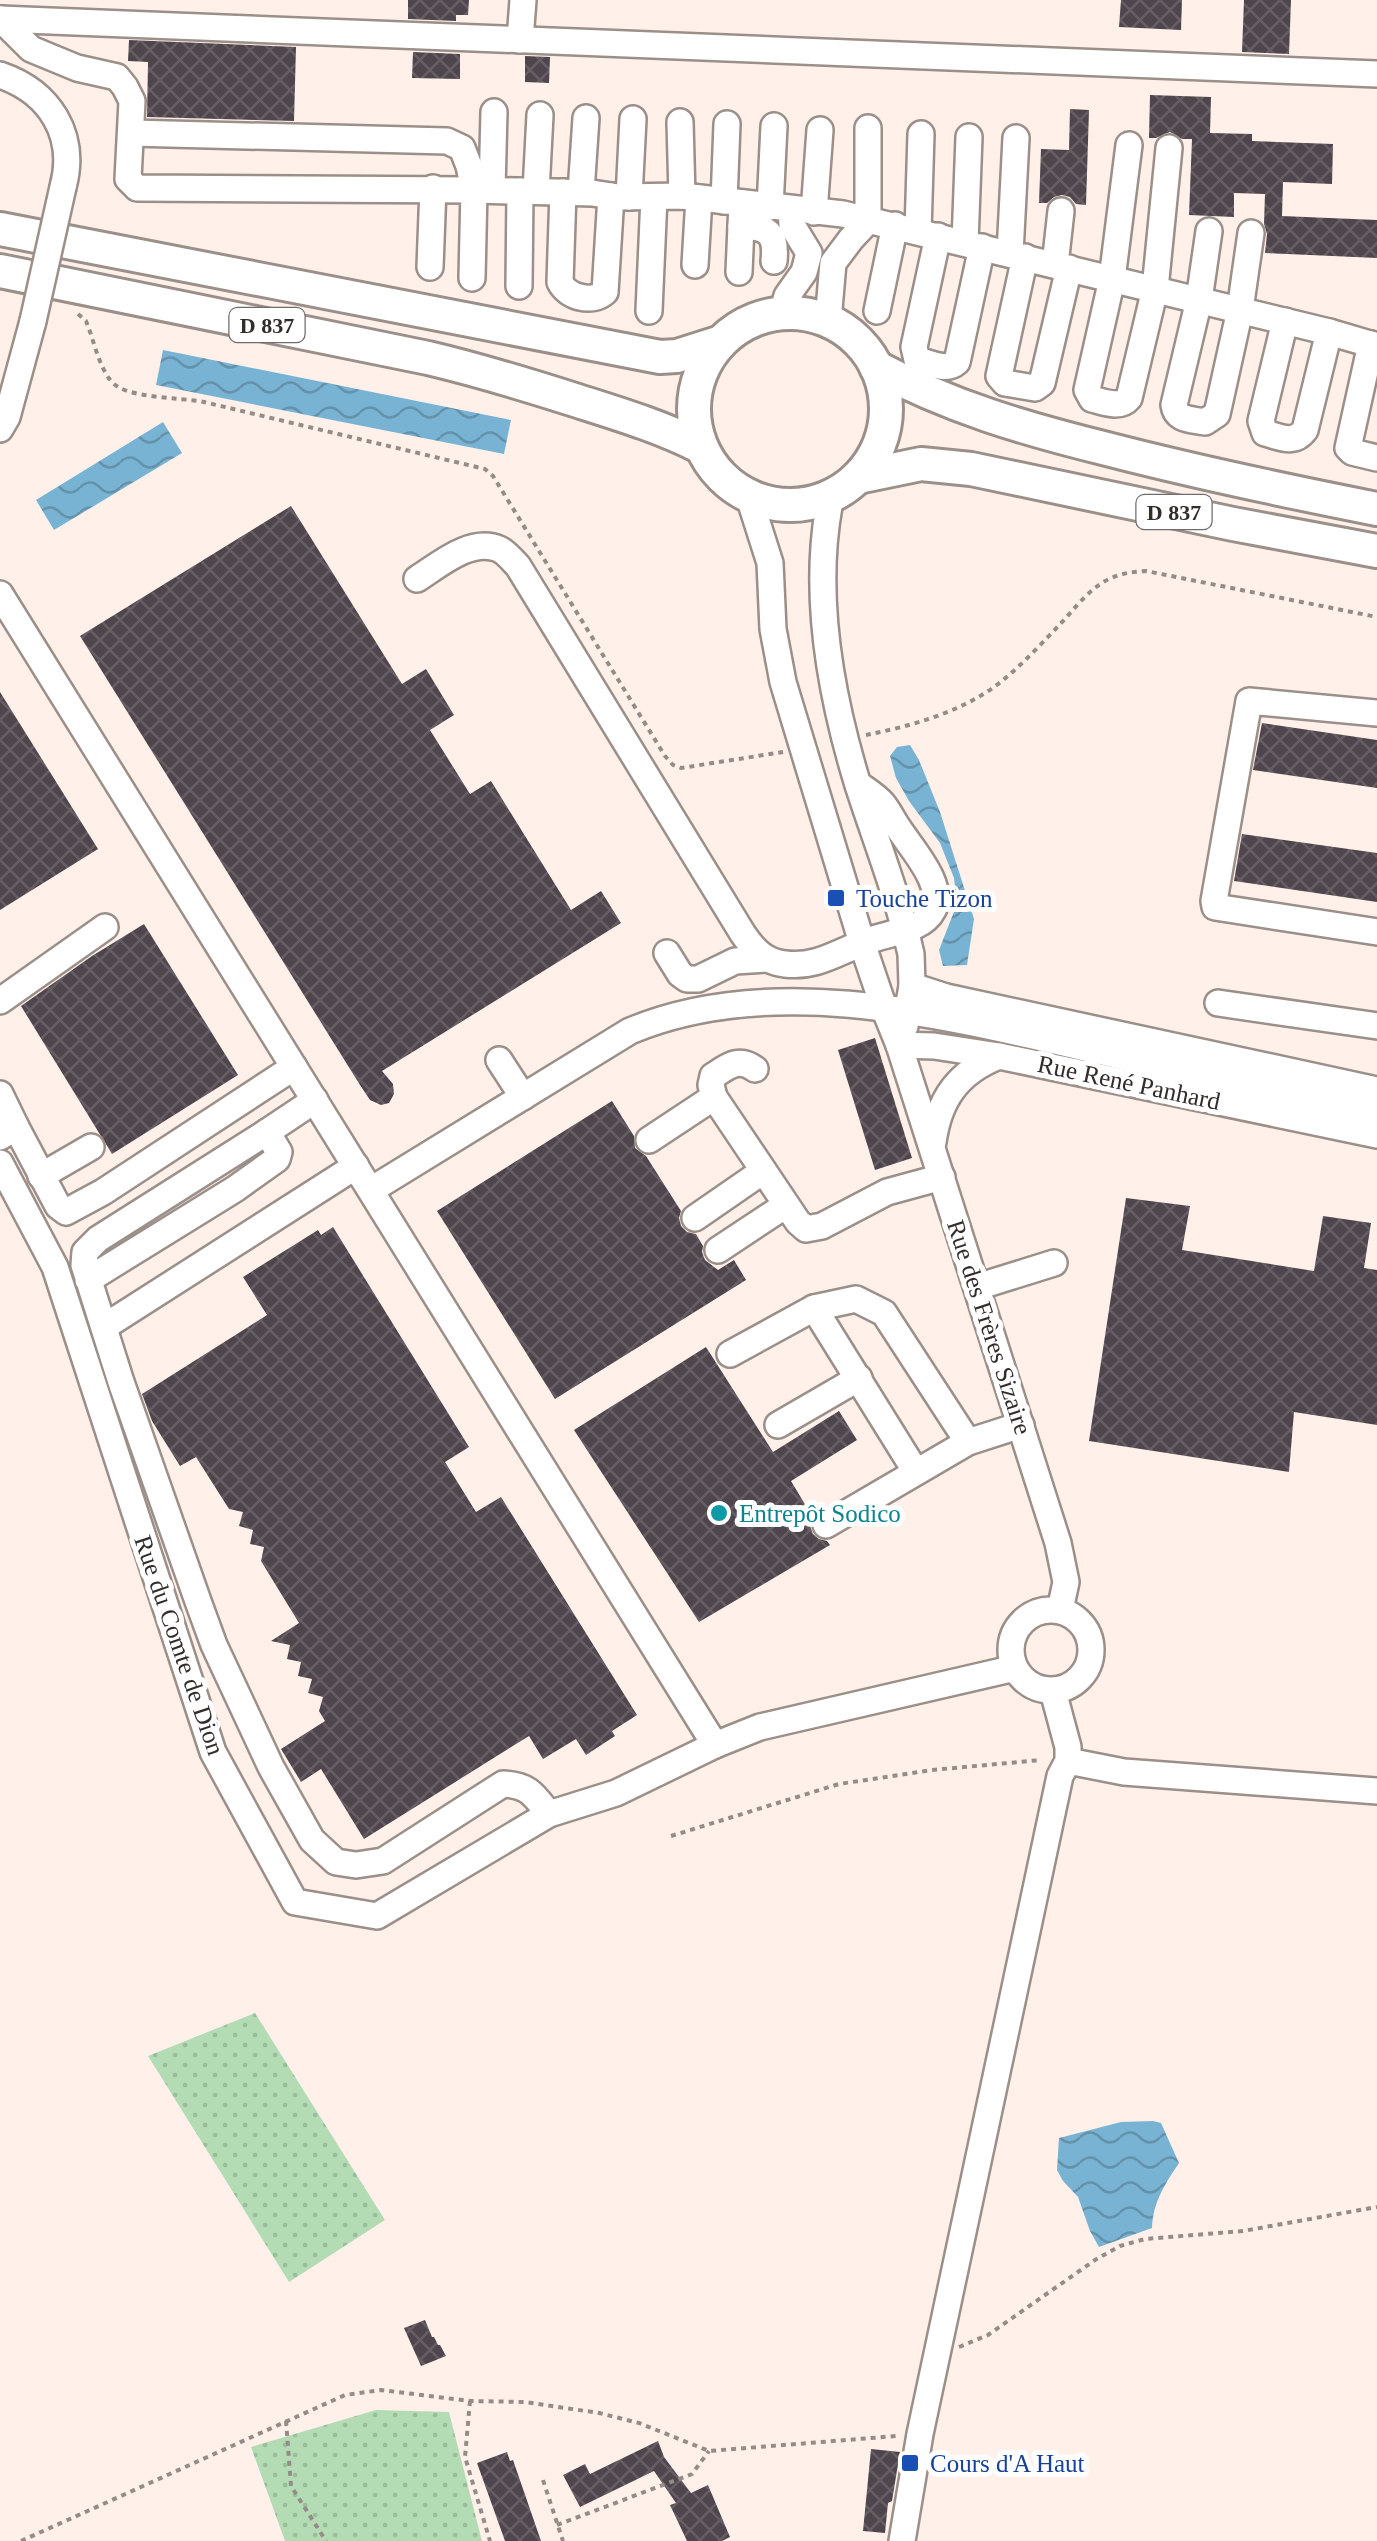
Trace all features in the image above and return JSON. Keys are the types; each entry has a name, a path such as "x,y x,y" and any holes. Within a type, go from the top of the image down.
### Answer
{"main road":[{"name":"D 837","path":"0,229 660,358 720,342"},
{"name":"D 837","path":"0,271 464,366 604,410 701,447"},
{"path":"782,313 828,320 864,348 876,367 886,413 882,437 858,478 831,496 790,505 749,497 713,468 701,447 695,426 698,380 720,342 738,327 782,313"},
{"name":"D 837","path":"876,367 943,399 1016,426 1195,472 1377,509"},
{"name":"D 837","path":"858,478 921,464 971,469 1377,552"}],"street":[{"path":"520,40 523,0"},
{"path":"0,18 1377,74"},
{"path":"0,18 31,49 76,68 117,78 132,100 128,180 137,188 433,188 631,196 718,205 851,238 860,218 868,128"},
{"path":"0,74 42,98 64,134 68,156 32,321 7,417 0,429"},
{"path":"472,278 494,112"},
{"path":"518,286 540,115"},
{"path":"586,118 560,282 571,295 600,298 605,292 631,196"},
{"path":"633,119 631,196 649,311"},
{"path":"680,122 718,205 739,272"},
{"path":"696,266 718,205 727,124"},
{"path":"774,126 809,227 828,320"},
{"path":"782,313 787,296 804,272 820,130"},
{"path":"131,132 447,140 462,148 483,190"},
{"path":"921,134 914,347 917,360 945,368 957,362 973,244 969,136"},
{"path":"1016,138 1018,255 999,376 1005,383 1034,388 1042,383 1062,266 1062,211"},
{"path":"1129,145 1112,279 1087,390 1092,400 1118,404 1129,398 1155,290 1168,148"},
{"path":"430,268 433,188"},
{"path":"718,205 772,235 774,261"},
{"path":"809,227 860,218 1374,345 1348,448 1377,458"},
{"path":"877,310 917,230"},
{"path":"1209,230 1199,300 1174,405 1179,417 1205,422 1217,414 1252,233"},
{"path":"1285,322 1261,421 1265,433 1292,440 1304,430 1329,332"},
{"path":"831,496 824,538 829,664 845,739 911,954 899,1045"},
{"path":"749,497 770,562 775,650 803,749 862,943 902,1002"},
{"path":"416,580 466,550 482,546 502,550 518,566 743,934 755,952 766,959 783,964 820,962 906,929 928,918 936,907 936,893 924,865 881,802 858,784"},
{"path":"0,594 715,1745"},
{"path":"1377,713 1249,701 1214,901 1216,907 1377,932"},
{"path":"0,1001 105,927"},
{"path":"667,953 680,974 688,979 698,979 735,961 766,959"},
{"name":"Rue René Panhard","path":"902,1002 946,997 1377,1090"},
{"path":"371,1190 630,1031 674,1015 756,1003 902,1002 1377,1110"},
{"path":"1218,1003 1377,1026"},
{"name":"Rue René Panhard","path":"899,1045 999,1056 1377,1135"},
{"name":"Rue des Frères Sizaire","path":"899,1045 1058,1543 1066,1582 1060,1610"},
{"path":"932,1147 936,1119 947,1097 978,1064 999,1056"},
{"path":"499,1060 523,1097"},
{"path":"755,1069 740,1062 713,1076 714,1097 806,1229 849,1214 887,1192 942,1178"},
{"path":"0,1094 8,1132 66,1212 103,1192 294,1066"},
{"path":"648,1140 714,1097"},
{"path":"315,1100 267,1132 279,1152 277,1159 88,1280 125,1394 214,1644 262,1748 312,1840 336,1862 356,1865 383,1861 503,1784 518,1784 532,1792 549,1814"},
{"path":"41,1176 91,1147"},
{"name":"Rue du Comte de Dion","path":"0,1163 55,1267 213,1752 295,1902 377,1916 549,1814 616,1793 760,1727 1015,1668"},
{"path":"104,1328 356,1166"},
{"path":"695,1218 764,1172"},
{"path":"718,1250 786,1204"},
{"path":"977,1286 1054,1263"},
{"path":"730,1354 814,1308 856,1299 884,1312 968,1442"},
{"path":"814,1308 916,1472"},
{"path":"778,1426 858,1378"},
{"path":"100,1404 125,1394"},
{"path":"826,1525 968,1442 1021,1426"},
{"path":"133,1507 162,1497"},
{"path":"168,1615 199,1604"},
{"path":"1060,1610 1080,1622 1091,1642 1089,1665 1075,1683 1053,1691 1024,1680 1015,1668 1011,1646 1020,1625 1038,1612 1060,1610"},
{"path":"902,2541 936,2357 1060,1776 1068,1761 1053,1691"},
{"path":"223,1769 262,1748"},
{"path":"1068,1761 1124,1772 1377,1791"}],"path":[{"path":"68,304 86,321 111,382 123,391 204,402 486,469 673,765 681,768 803,749"},
{"path":"845,739 946,712 984,694 1020,665 1091,590 1124,573 1146,571 1377,617"},
{"path":"671,1836 839,1784 1028,1760 1068,1761"},
{"path":"936,2357 988,2335 1120,2246 1243,2231 1377,2207"},
{"path":"21,2541 345,2395 381,2390 470,2401 525,2402 599,2413 709,2451 920,2434"},
{"path":"470,2401 465,2456 490,2541"},
{"path":"286,2421 291,2486 326,2541"},
{"path":"557,2526 692,2474 709,2451"},
{"path":"543,2480 562,2541"}],"green space":[{"path":"255,2013 385,2220 289,2282 148,2056"},
{"path":"376,2410 449,2412 482,2541 285,2541 251,2447"}],"water":[{"path":"163,350 511,420 504,454 156,385"},
{"path":"163,422 182,453 54,530 36,500"},
{"path":"910,745 940,812 974,919 967,965 943,966 939,950 957,904 954,878 940,843 896,778 890,756 897,747"},
{"path":"1121,2122 1161,2123 1179,2163 1157,2202 1152,2228 1099,2247 1078,2197 1057,2170 1059,2138"}],"building":[{"path":"408,0 469,0 468,15 456,15 456,21 408,19"},
{"path":"1121,0 1182,0 1181,30 1119,27"},
{"path":"1244,0 1291,0 1289,54 1242,52"},
{"path":"129,40 296,47 294,121 147,117 148,62 128,61"},
{"path":"413,52 460,54 460,79 412,78"},
{"path":"525,56 550,57 549,83 525,82"},
{"path":"1150,95 1211,97 1210,133 1252,134 1252,141 1333,144 1332,184 1283,182 1282,216 1377,220 1377,258 1265,253 1265,194 1234,193 1234,217 1189,215 1192,139 1182,139 1170,132 1149,138"},
{"path":"1070,109 1089,110 1086,205 1062,195 1039,203 1041,149 1069,150"},
{"path":"291,506 402,684 426,669 454,715 430,730 470,794 491,781 571,910 601,891 621,923 382,1071 393,1084 394,1094 389,1103 381,1105 370,1100 360,1085 80,636"},
{"path":"0,692 98,849 0,910"},
{"path":"1262,723 1377,740 1377,788 1253,770"},
{"path":"1242,834 1377,853 1377,902 1234,881"},
{"path":"144,924 238,1075 112,1154 21,1006"},
{"path":"875,1038 912,1158 875,1170 838,1050"},
{"path":"612,1101 634,1136 635,1148 646,1156 681,1211 681,1226 696,1234 705,1260 718,1270 734,1260 746,1280 555,1399 437,1211"},
{"path":"1126,1198 1190,1206 1182,1250 1314,1271 1323,1216 1371,1223 1364,1268 1377,1270 1377,1425 1294,1412 1289,1472 1089,1441"},
{"path":"333,1227 469,1447 445,1462 476,1512 501,1497 637,1715 586,1755 576,1739 543,1759 529,1736 364,1839 321,1769 301,1782 281,1749 325,1721 319,1711 323,1697 308,1693 312,1679 298,1676 301,1662 287,1659 290,1645 271,1641 299,1623 261,1561 264,1547 250,1544 253,1530 239,1526 243,1512 229,1509 196,1457 180,1466 152,1421 142,1394 267,1315 243,1277 318,1230 321,1235"},
{"name":"Entrepôt Sodico","path":"706,1347 773,1452 839,1411 857,1440 791,1481 812,1516 813,1534 830,1545 699,1622 574,1430"},
{"path":"425,2320 446,2356 421,2366 404,2328"},
{"path":"658,2441 664,2457 691,2493 708,2485 730,2537 722,2541 687,2541 670,2505 676,2503 654,2471 580,2507 563,2475 585,2464 590,2474"},
{"path":"871,2449 900,2452 885,2533 863,2531"},
{"path":"507,2452 541,2541 505,2541 477,2463"}],"place":[{"name":"Touche Tizon","path":"836,898"},
{"name":"Entrepôt Sodico","path":"719,1513"},
{"name":"Cours d'A Haut","path":"910,2463"}]}
